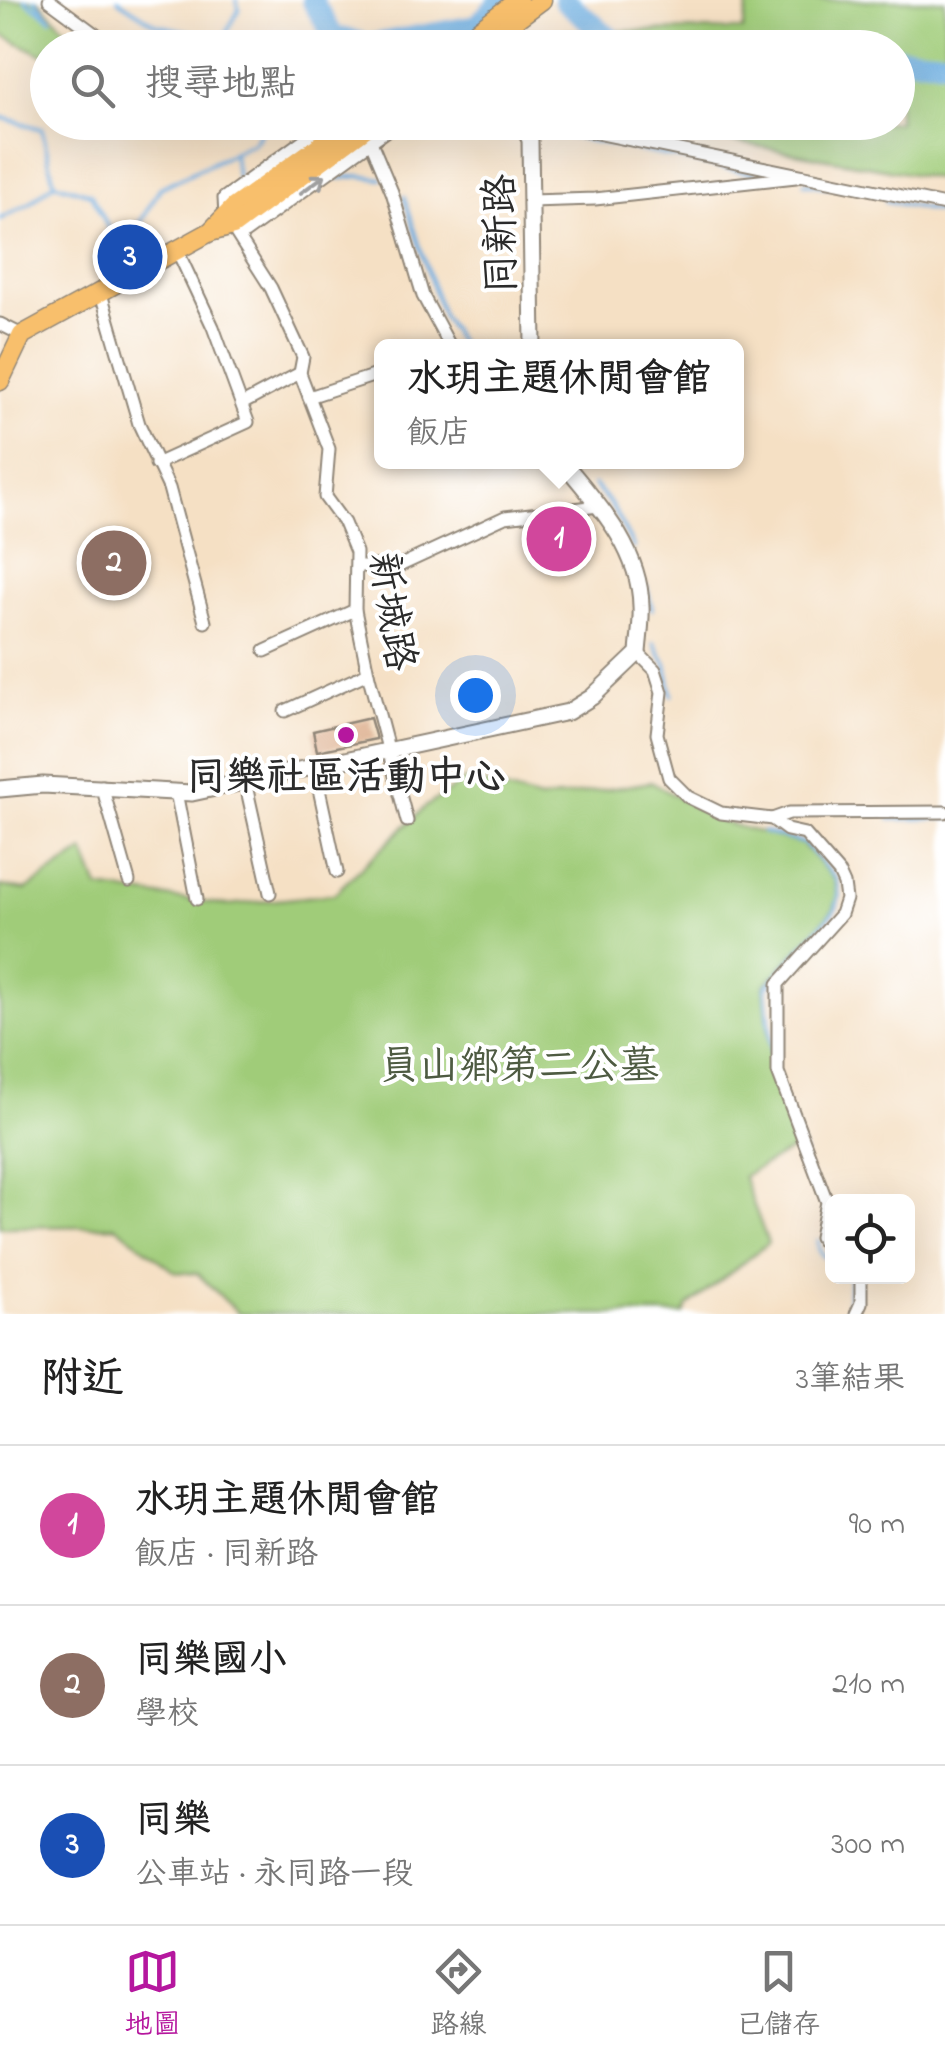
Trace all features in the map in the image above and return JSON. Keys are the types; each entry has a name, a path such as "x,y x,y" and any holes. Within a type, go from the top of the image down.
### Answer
{"main road":[{"path":"479,30 518,0"},
{"path":"501,30 542,0"},
{"path":"233,217 329,140"},
{"path":"0,381 22,336 210,232 347,140"}],"street":[{"path":"49,0 90,30"},
{"path":"303,140 224,198 246,233 374,140"},
{"name":"同新路","path":"530,140 533,339"},
{"path":"634,140 945,205"},
{"path":"371,142 392,192 423,296 441,339"},
{"path":"531,200 595,199 810,175"},
{"name":"新城路","path":"233,217 304,357 300,373 329,449 325,496 344,523 356,552 355,610 407,821"},
{"path":"156,464 248,422 177,250"},
{"path":"100,290 139,424 169,488 205,622"},
{"path":"0,324 22,336"},
{"path":"242,404 300,373"},
{"path":"309,397 374,376"},
{"path":"0,790 43,785 192,793 568,712 592,697 638,653 642,602 628,551 612,521 569,469"},
{"path":"357,566 399,566 505,517 599,506"},
{"path":"265,651 355,610"},
{"path":"638,653 656,670 662,692 657,734 668,778 688,797 720,813 772,819 789,813 945,812"},
{"path":"285,711 368,673"},
{"path":"314,766 336,872"},
{"path":"245,782 270,894"},
{"path":"102,786 129,881"},
{"path":"176,792 197,900"},
{"path":"772,819 786,830 805,834 844,884 846,899 841,914 778,984 778,1072 825,1197"},
{"path":"825,1212 820,1237 825,1245"},
{"path":"856,1314 861,1303 861,1284"}],"green space":[{"path":"0,0 38,0 70,30 30,30 30,49 0,34"},
{"path":"749,0 945,0 945,180 723,140 915,140 915,30 743,30"},
{"name":"員山鄉第二公墓","path":"467,779 540,800 651,782 719,821 802,844 835,880 838,896 834,909 764,986 773,1075 798,1147 743,1176 768,1243 688,1306 684,1314 239,1314 198,1274 175,1272 116,1226 0,1227 0,886 26,890 84,851 99,888 227,905 334,894 425,807"}],"building":[{"path":"559,520 584,549 566,565 535,529 542,522"},
{"name":"同樂社區活動中心","path":"370,718 376,739 317,751 313,731"}],"waterway":[{"path":"25,0 51,19"},
{"path":"35,0 51,19"},
{"path":"118,0 157,25 181,30"},
{"path":"228,30 239,10 236,0"},
{"path":"312,0 330,30"},
{"path":"453,30 476,26 502,0"},
{"path":"564,0 600,30"},
{"path":"915,58 945,61"},
{"path":"0,117 30,126"},
{"path":"44,140 54,183 91,194 110,231 139,225 160,188 233,153 238,181"},
{"path":"233,153 255,140"},
{"path":"588,140 756,174"},
{"path":"337,179 382,179"},
{"path":"0,219 29,204 54,183"},
{"path":"804,183 830,187"},
{"path":"404,197 442,315 457,339"},
{"path":"886,201 945,213"},
{"path":"594,485 611,505 634,548"},
{"path":"646,586 652,609"},
{"path":"654,643 666,664 672,695"},
{"path":"890,819 945,818"},
{"path":"763,832 804,843 837,880 839,896 836,909 766,988 773,1061"},
{"path":"791,1122 804,1155"},
{"path":"818,1241 825,1257"},
{"path":"848,1314 850,1284"}],"place":[{"name":"同樂","path":"130,257"},
{"name":"水玥主題休閒會館","path":"559,539"},
{"name":"同樂國小","path":"114,563"},
{"name":"同樂社區活動中心","path":"346,735"}]}
